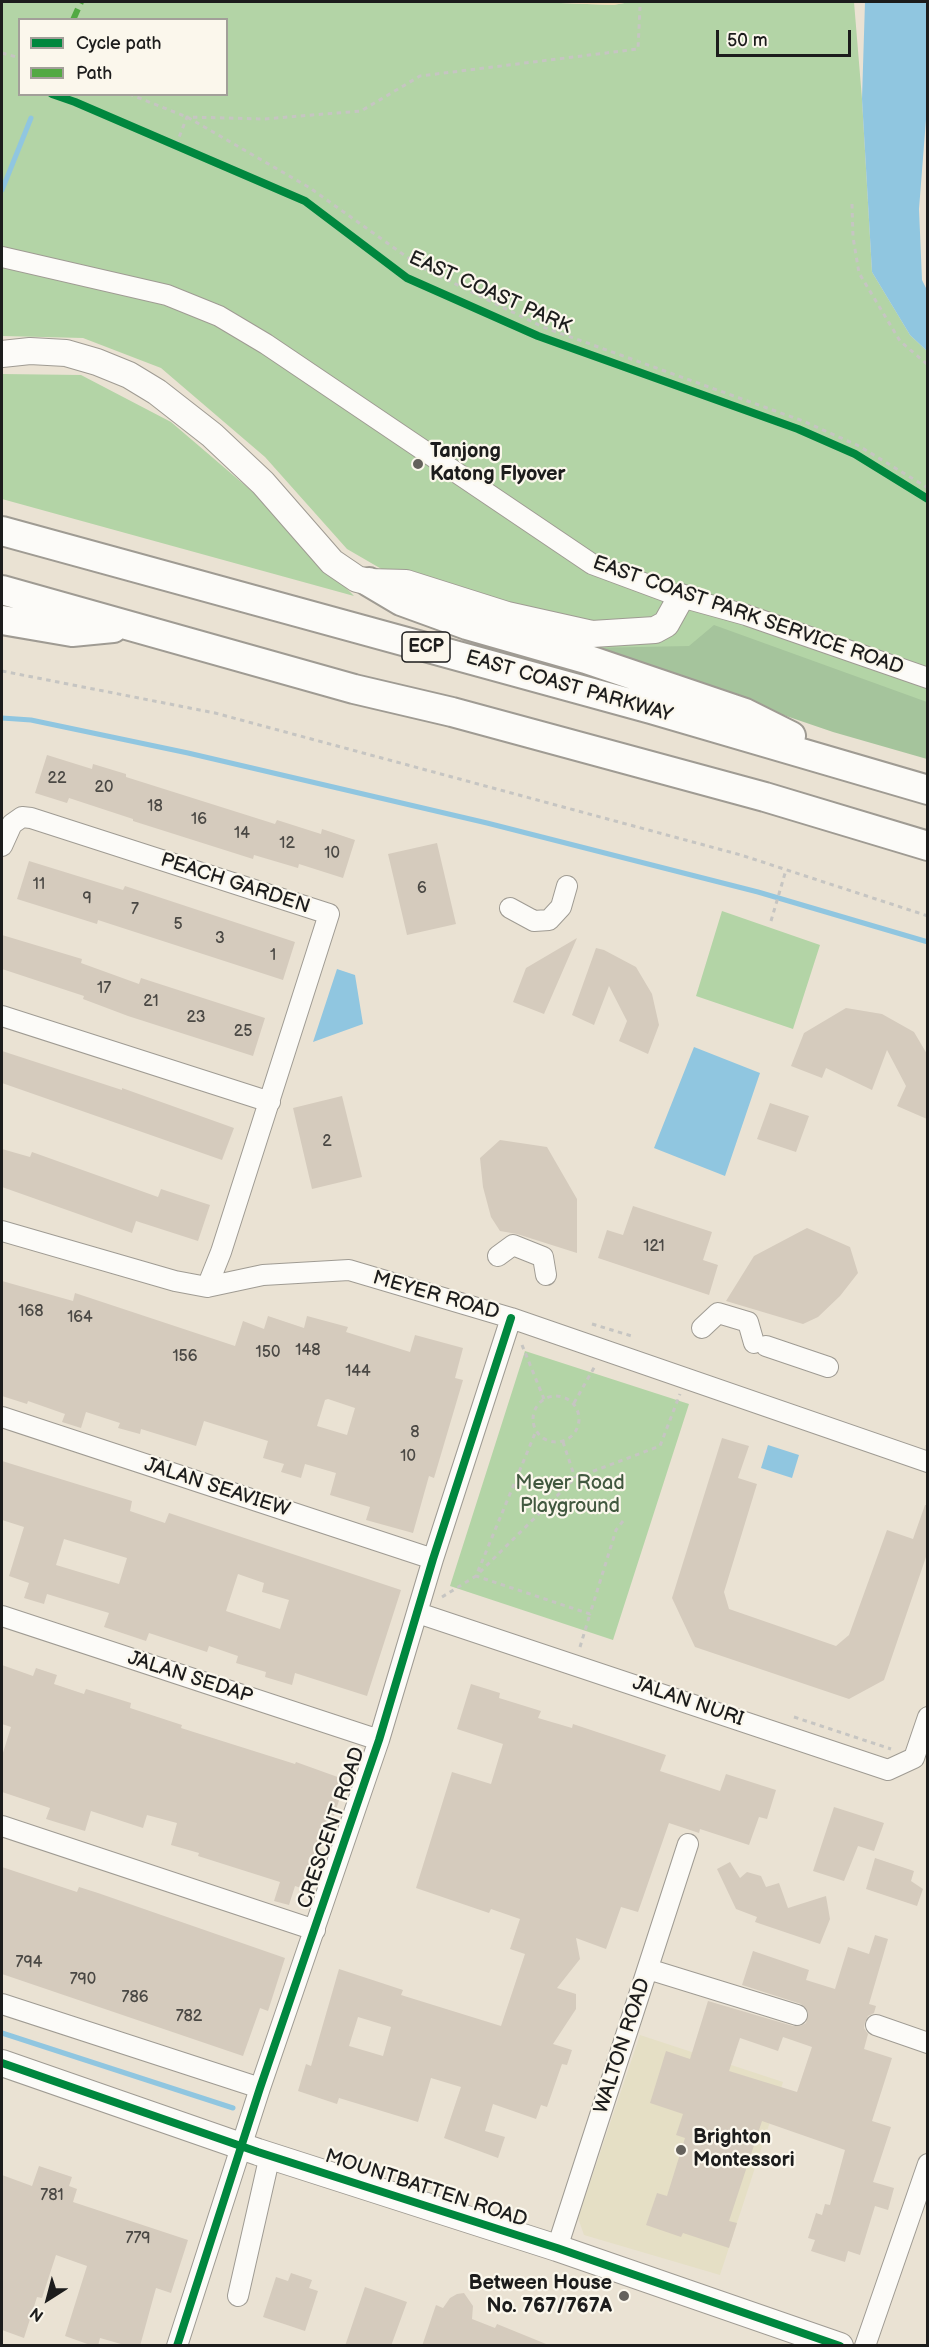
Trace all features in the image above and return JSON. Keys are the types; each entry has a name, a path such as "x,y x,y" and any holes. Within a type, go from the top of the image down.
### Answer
{"highway":[{"name":"EAST COAST PARKWAY","path":"2,531 651,709 927,790"},
{"path":"369,582 401,600 467,625 586,659 746,712 849,766"},
{"path":"2,590 354,689 452,712 765,797 927,846"},
{"path":"2,620 72,632 127,626"}],"main road":[{"path":"2,354 30,351 66,353 129,375 157,392 212,435 263,483 332,561 357,579 369,582 406,583 507,615 592,634 655,630 666,624 681,597"},
{"name":"MOUNTBATTEN ROAD","path":"2,2063 242,2146 558,2248 840,2346"}],"street":[{"name":"EAST COAST PARK SERVICE ROAD","path":"2,257 167,296 219,316 266,344 592,564 681,597 746,615 927,678"},
{"name":"PEACH GARDEN","path":"2,846 5,834 12,824 22,817 31,818 329,914 221,1252 207,1287"},
{"path":"510,908 534,921 549,920 561,907 567,886"},
{"path":"2,1016 270,1102"},
{"name":"MEYER ROAD","path":"2,1231 175,1281 207,1287 263,1275 349,1270 511,1318 927,1462"},
{"path":"498,1256 513,1245 543,1257 546,1275"},
{"path":"702,1328 718,1313 748,1322 760,1344 828,1368"},
{"name":"CRESCENT ROAD","path":"177,2346 260,2088 379,1740 433,1559 511,1318"},
{"name":"JALAN SEAVIEW","path":"2,1417 433,1559"},
{"name":"JALAN NURI","path":"418,1613 888,1770 914,1758 927,1716"},
{"name":"JALAN SEDAP","path":"2,1616 379,1740"},
{"path":"2,1826 315,1930"},
{"name":"WALTON ROAD","path":"558,2248 688,1844"},
{"path":"648,1969 797,2015"},
{"path":"2,2004 260,2088"},
{"path":"876,2025 927,2043"},
{"path":"238,2296 270,2155"},
{"path":"865,2346 927,2164"}],"path":[{"path":"188,117 264,119 361,111 420,76 638,49 640,7"},
{"path":"2,53 18,57"},
{"path":"134,96 188,117 310,188 421,267 543,327 803,421 859,446 927,488"},
{"path":"176,145 188,117"},
{"path":"166,141 187,150"},
{"path":"852,204 859,273 900,342 927,365"},
{"path":"2,670 215,714 741,855 927,916"},
{"path":"771,921 786,870"},
{"path":"519,1337 544,1399"},
{"path":"574,1403 604,1351"},
{"path":"441,1598 476,1576 575,1478 660,1446 685,1378"},
{"path":"476,1576 536,1431 533,1417 538,1404 544,1399 560,1396 574,1403 580,1418 575,1433 562,1442 548,1441 536,1431"},
{"path":"562,1442 575,1478"},
{"path":"575,1664 616,1530 623,1521"},
{"path":"476,1576 590,1614"}],"shaded area":[{"name":"Brighton Montessori","path":"640,2035 783,2082 720,2275 584,2235 578,2218"}],"green space":[{"path":"2,2 535,2 613,5 630,2 854,2 872,272 910,335 927,351 927,757 416,589 347,549 265,457 161,368 83,338 2,336"},
{"path":"2,374 81,375 171,422 254,493 354,596 2,499"},
{"path":"714,625 927,702 927,759 833,732 587,648 689,646"},
{"path":"722,911 820,945 793,1029 696,996"},
{"name":"Meyer Road Playground","path":"525,1351 689,1404 613,1640 450,1586"}],"sand":[{"path":"535,2 630,2 613,5"}],"water":[{"path":"865,2 927,2 928,94 919,209 922,280 927,290 927,351 910,335 872,272 862,99"},
{"path":"337,969 355,975 363,1024 313,1042"},
{"path":"694,1047 760,1073 725,1176 654,1148"},
{"path":"768,1445 799,1455 792,1478 761,1468"}],"building":[{"path":"47,755 92,769 93,764 126,774 126,777 275,824 277,820 321,834 322,829 355,840 343,878 299,864 298,868 254,855 253,859 69,798 67,803 35,793"},
{"path":"437,843 456,924 407,935 388,854"},
{"path":"29,861 123,890 125,886 295,942 283,980 98,920 97,924 17,899"},
{"path":"2,935 82,959 81,963 139,984 141,978 265,1018 253,1056 128,1016 83,999 84,996 2,969"},
{"path":"577,938 544,1014 513,1002 526,968"},
{"path":"596,948 636,967 652,994 659,1025 648,1054 619,1041 627,1021 609,986 594,1025 572,1015"},
{"path":"846,1008 882,1014 914,1032 927,1054 927,1119 897,1106 906,1086 887,1050 872,1090 826,1068 822,1078 791,1066 804,1033"},
{"path":"2,1051 122,1090 122,1088 234,1128 222,1160 2,1083"},
{"path":"342,1096 362,1177 312,1189 293,1108"},
{"path":"770,1103 809,1116 796,1152 757,1139"},
{"path":"500,1140 547,1147 577,1199 577,1253 500,1231 491,1217 483,1187 480,1158"},
{"path":"2,1149 30,1157 32,1152 158,1197 161,1189 210,1205 198,1241 136,1221 132,1233 2,1187"},
{"path":"633,1206 712,1232 703,1260 718,1265 709,1295 598,1258 607,1230 623,1235"},
{"path":"807,1228 850,1247 858,1273 840,1296 818,1317 803,1324 726,1301 754,1256"},
{"path":"2,1281 73,1301 75,1293 235,1346 243,1321 264,1329 268,1316 304,1328 307,1316 348,1327 346,1332 410,1352 415,1335 463,1348 455,1378 463,1380 434,1478 429,1476 413,1533 366,1520 370,1507 330,1495 336,1473 305,1464 301,1478 281,1472 284,1464 263,1458 268,1441 204,1421 196,1446 141,1429 140,1434 118,1428 120,1423 86,1412 81,1428 62,1422 65,1414 28,1401 27,1404 2,1396","holes":["325,1400 355,1408 347,1435 317,1426"]},
{"path":"722,1438 749,1446 738,1478 757,1484 724,1592 729,1609 836,1646 849,1635 887,1530 913,1539 925,1505 927,1505 927,1554 884,1680 849,1699 695,1647 672,1598"},
{"path":"2,1461 132,1501 130,1511 165,1523 169,1513 401,1590 367,1696 295,1673 292,1685 265,1677 266,1672 236,1663 238,1656 209,1646 207,1652 149,1633 146,1641 104,1627 109,1613 47,1594 44,1604 24,1598 29,1583 9,1576 24,1527 2,1520","holes":["64,1539 127,1558 119,1584 56,1565","238,1574 264,1583 262,1592 289,1600 280,1629 226,1611"]},
{"path":"2,1665 33,1676 36,1668 57,1675 54,1684 84,1694 86,1689 131,1703 130,1708 182,1725 181,1728 295,1764 296,1762 346,1780 330,1827 322,1825 304,1889 295,1886 289,1905 274,1901 280,1882 171,1845 177,1823 147,1815 143,1828 91,1811 85,1831 46,1819 50,1808 2,1792 2,1756 11,1727 2,1724"},
{"path":"471,1684 500,1693 499,1698 541,1711 538,1718 572,1728 573,1724 666,1755 660,1771 720,1791 726,1774 776,1790 767,1819 759,1817 749,1845 700,1829 699,1833 669,1823 638,1912 621,1907 606,1949 576,1938 580,1959 557,1988 576,1994 576,2009 553,2044 572,2050 567,2065 562,2064 547,2107 541,2105 536,2119 493,2104 485,2131 505,2137 498,2158 444,2138 461,2087 431,2078 418,2122 339,2098 337,2104 298,2091 306,2064 311,2066 339,1969 403,1990 401,1995 501,2026 525,1954 510,1949 520,1919 491,1909 489,1913 416,1888 452,1772 491,1784 503,1744 457,1729","holes":["358,2017 391,2027 383,2056 349,2046"]},
{"path":"834,1807 884,1823 874,1851 858,1846 844,1881 813,1871"},
{"path":"875,1858 914,1871 911,1881 923,1889 917,1906 866,1889"},
{"path":"730,1862 740,1878 747,1872 761,1876 766,1887 779,1883 788,1908 826,1896 830,1919 820,1944 755,1922 757,1917 736,1909 717,1869"},
{"path":"2,1867 77,1892 79,1887 98,1893 285,1958 268,2011 260,2008 243,2056 2,1974"},
{"path":"875,1935 888,1939 869,2004 876,2006 874,2013 868,2016 865,2022 864,2028 868,2034 864,2049 892,2058 872,2121 891,2127 873,2182 894,2188 888,2210 875,2206 860,2255 848,2251 845,2262 811,2251 815,2240 808,2238 816,2213 822,2215 825,2204 830,2205 845,2150 762,2121 729,2221 737,2223 729,2248 683,2233 681,2237 646,2225 657,2193 667,2196 685,2138 676,2135 683,2114 650,2103 666,2051 690,2059 708,2001 793,2026 806,2023 808,2012 801,2004 742,1985 753,1951 809,1970 806,1980 835,1989 848,1947 869,1954","holes":["783,2037 812,2047 797,2092 729,2071 740,2038 778,2051"]},
{"path":"39,2166 72,2177 69,2186 77,2189 73,2202 188,2240 171,2293 156,2288 140,2346 128,2346 100,2338 98,2346 93,2346 65,2336 87,2266 56,2255 42,2298 37,2297 24,2338 2,2330 2,2175 32,2186"},
{"path":"291,2273 312,2280 309,2288 318,2291 305,2331 263,2317 276,2277 288,2281"},
{"path":"365,2287 407,2302 391,2346 345,2346"},
{"path":"464,2293 473,2306 472,2319 495,2328 497,2324 551,2346 422,2346 436,2305 443,2308 450,2298"}],"waterway":[{"path":"2,190 31,118"},
{"path":"2,718 31,720 188,753 487,823 758,892 928,942"},
{"path":"2,2033 233,2108"}],"marked path":[{"path":"74,18 81,2"}],"cycle path":[{"name":"EAST COAST PARK","path":"58,96 305,201 407,278 538,336 798,429 855,454 928,499"},
{"path":"177,2346 260,2088 379,1740 433,1559 511,1318"},
{"path":"2,2063 258,2152 557,2248 840,2346"}],"place":[{"name":"Tanjong Katong Flyover","path":"418,464"},
{"name":"Brighton Montessori","path":"681,2150"},
{"name":"Between House No. 767/767A","path":"624,2296"}]}
